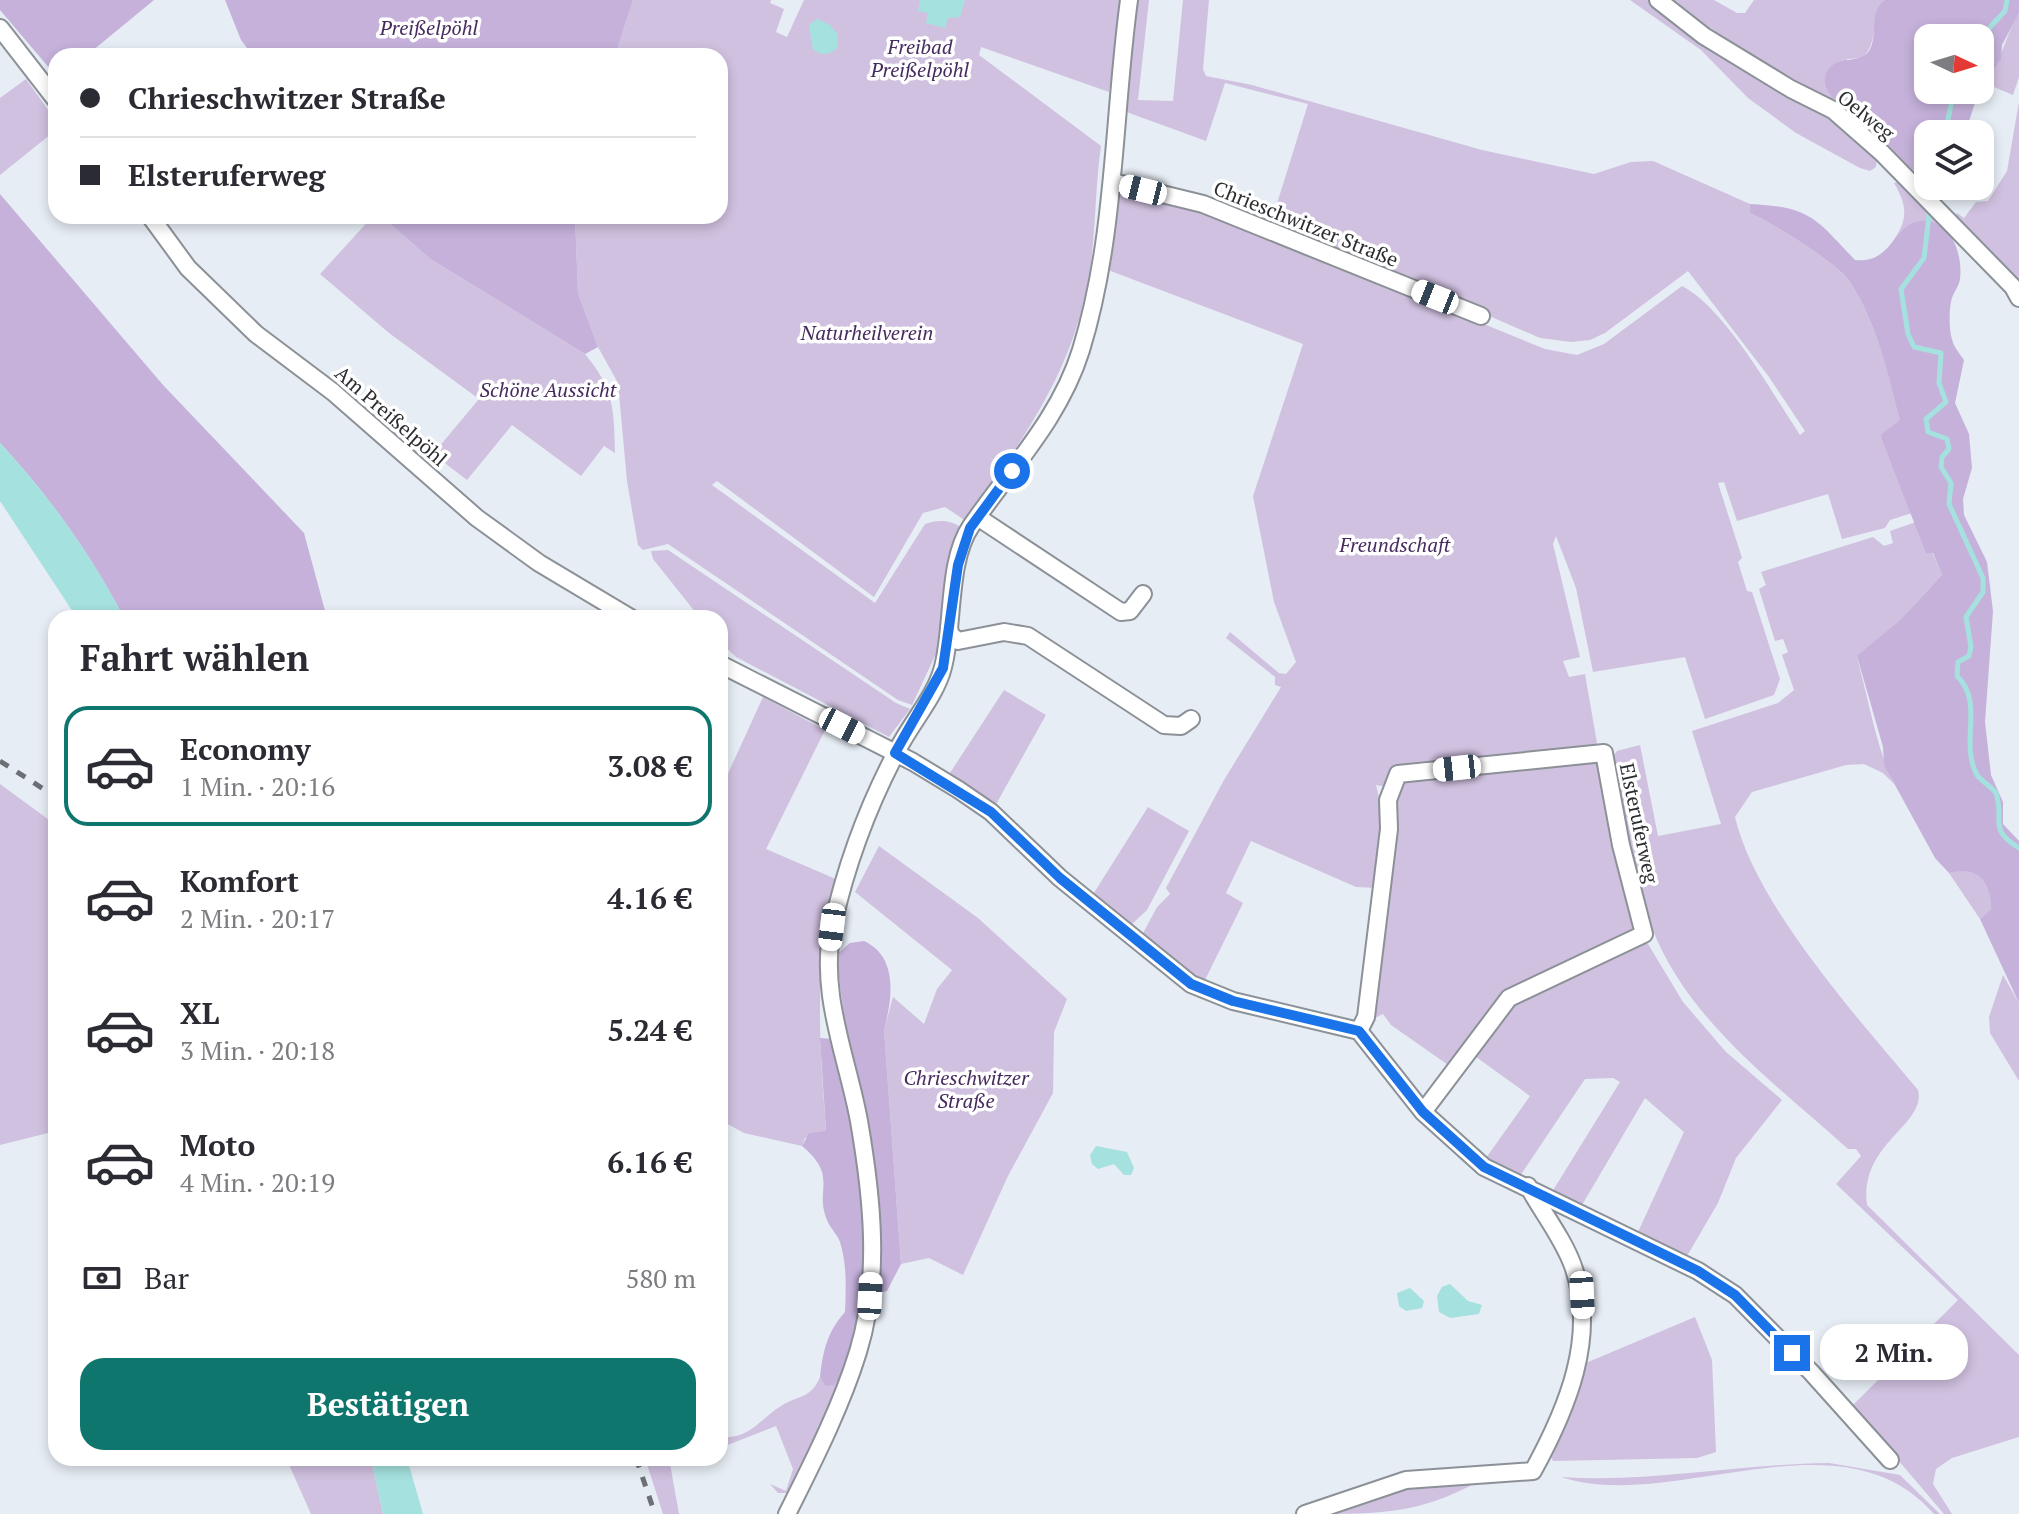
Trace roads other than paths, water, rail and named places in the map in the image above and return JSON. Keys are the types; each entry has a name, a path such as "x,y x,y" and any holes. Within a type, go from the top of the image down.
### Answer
{"street":[{"path":"787,1514 858,1352 870,1296 873,1230 859,1121 829,992 832,927 843,888 895,753 943,668 948,620 970,528 1062,401 1081,350 1098,281 1113,182 1129,0"},
{"name":"Oelweg","path":"1658,0 1704,36 1791,89 1833,110 1882,153 2013,287 2019,298"},
{"path":"0,28 48,90"},
{"name":"Chrieschwitzer Straße","path":"1113,182 1203,204 1481,316"},
{"name":"Am Preißelpöhl","path":"156,224 188,268 256,334 333,392 477,518 539,563 618,610"},
{"path":"979,518 1121,612 1130,611 1143,594"},
{"path":"948,620 953,639 1004,632 1028,636 1164,725 1181,726 1191,719"},
{"path":"728,668 895,753 991,812 1060,878 1191,984 1233,1001 1359,1031 1423,1112 1484,1167 1698,1271 1735,1295 1811,1372 1890,1460"},
{"name":"Elsteruferweg","path":"1359,1031 1368,1001 1389,829 1388,800 1398,774 1604,753 1621,845 1644,934 1509,998 1423,1112"},
{"path":"1305,1514 1406,1480 1533,1471 1558,1424 1569,1392 1584,1325 1582,1295 1572,1262 1528,1186"}],"waterway":[{"path":"1993,24 2005,11 2007,0"},
{"path":"1948,120 1951,104"},
{"path":"1930,207 1924,258 1901,289 1908,334 1914,347 1941,353 1939,383 1946,402 1926,419 1928,432 1947,439 1949,449 1942,457 1941,467 1951,483 1949,504 1983,578 1983,592 1966,617 1971,647 1969,656 1958,662 1957,676 1969,698 1972,762 1977,775 1996,793 2003,835 2019,848"}],"railway":[{"path":"0,761 48,792"},
{"path":"639,1466 655,1514"}],"park label":[{"name":"Preißelpöhl","path":"429,28"},
{"name":"Freibad Preißelpöhl","path":"920,58"},
{"name":"Naturheilverein","path":"867,333"},
{"name":"Schöne Aussicht","path":"548,390"},
{"name":"Freundschaft","path":"1395,545"}]}
